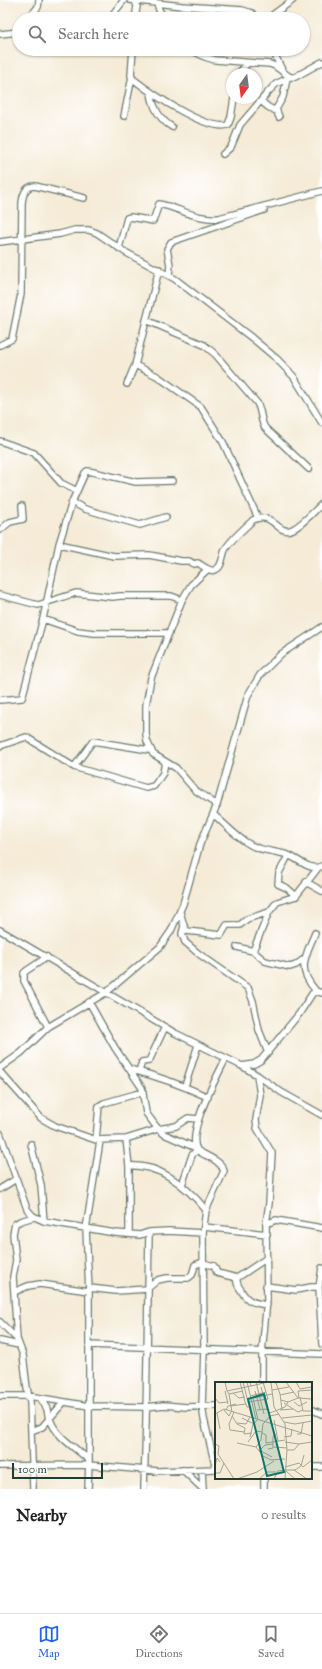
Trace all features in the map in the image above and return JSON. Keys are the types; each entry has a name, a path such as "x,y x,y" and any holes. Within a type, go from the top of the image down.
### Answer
{"street":[{"path":"34,12 38,7 39,0"},
{"path":"115,12 124,0"},
{"path":"277,12 293,0"},
{"path":"136,12 137,1 242,10 249,12"},
{"path":"157,3 160,12"},
{"path":"0,34 12,33"},
{"path":"124,116 132,77 133,56"},
{"path":"203,56 209,59 270,64 283,72 288,78"},
{"path":"275,56 283,72"},
{"path":"262,100 274,86 288,78 295,77 322,62"},
{"path":"243,68 248,63"},
{"path":"132,77 151,93 186,114 203,121 223,126 228,125 233,104"},
{"path":"276,110 285,92 288,78"},
{"path":"151,93 152,103 156,112 172,127"},
{"path":"262,102 268,107 276,110 279,117"},
{"path":"223,154 231,147 240,125 258,104"},
{"path":"0,345 12,339 20,301 23,197 29,187 40,186 84,198"},
{"path":"119,248 127,218 131,217 152,221 159,204 192,216 212,219 322,192"},
{"path":"169,275 170,265 167,250 171,242 262,210 322,192"},
{"path":"0,242 60,234 75,230 89,230 104,237 119,248 169,275 252,338 277,359 294,377 322,423"},
{"path":"127,384 135,365 159,269"},
{"path":"146,320 204,345 215,354 257,404 260,409 262,423 265,428 309,469"},
{"path":"135,365 157,376 200,407 222,442 258,518"},
{"path":"0,441 34,453 61,483 77,491"},
{"path":"0,700 22,698 43,619 59,544 72,502 87,471 136,482 172,481"},
{"path":"72,502 85,509 140,525 166,518"},
{"path":"59,544 120,557 149,555 181,562 189,561 194,564 198,563 208,569 217,569 221,563 226,547 253,520 258,518 269,518 281,529 288,530 296,527 322,504"},
{"path":"0,530 10,522 23,519 22,506"},
{"path":"208,569 191,585 182,600 151,678 148,694 146,734 149,750 157,758 176,768 194,790 216,805"},
{"path":"0,595 34,604 41,604 76,593 112,597 171,596 182,600"},
{"path":"43,619 78,631 94,633 169,633"},
{"path":"0,1068 21,1052 48,1027 107,992 160,947 171,931 180,912 200,844 213,814 234,744 236,742 246,700 252,688 260,675 281,654 322,627"},
{"path":"0,746 26,737 74,767 146,788 154,786 163,773 165,762"},
{"path":"74,767 93,741 149,750"},
{"path":"213,814 248,844 288,856 313,868 320,867"},
{"path":"288,856 280,874 278,884 287,888 296,896"},
{"path":"253,951 269,912 277,902 296,896 306,882 320,867"},
{"path":"306,882 322,891"},
{"path":"180,912 187,931 221,935 227,925 240,924 247,919 269,912"},
{"path":"184,926 182,934 185,942 199,954 248,988 253,1001 259,1030 268,1053"},
{"path":"0,930 164,1027 242,1066 281,1092 322,1115"},
{"path":"242,1066 257,1063 268,1053 299,1014 312,994 319,992 309,982 303,968 304,959 314,933"},
{"path":"237,947 253,951 265,961 290,967 296,965 304,959"},
{"path":"47,957 24,973 24,981 48,1027"},
{"path":"89,1002 115,1048 143,1092 146,1113 158,1129 170,1137 217,1161 222,1166 224,1171 206,1210 203,1230 204,1350 202,1406 215,1465"},
{"path":"139,1071 142,1062 150,1061 164,1027"},
{"path":"185,1086 191,1062 198,1045"},
{"path":"182,1185 192,1155 196,1149 194,1140 198,1119 226,1058"},
{"path":"129,1069 185,1086 208,1097"},
{"path":"0,1072 41,1118 55,1126 98,1141 126,1139 158,1129 178,1125 188,1118 198,1119"},
{"path":"257,1075 260,1094 256,1120 257,1128 272,1153 269,1203 266,1224 267,1305 262,1353 262,1382"},
{"path":"88,1489 89,1289 86,1229 98,1141 99,1106 104,1103 143,1092"},
{"path":"0,1133 27,1209 34,1217 44,1221 86,1229 140,1235 149,1232 203,1230 267,1234"},
{"path":"126,1139 129,1166 129,1234"},
{"path":"31,1144 40,1178 44,1221"},
{"path":"129,1166 151,1168 182,1185 206,1210"},
{"path":"0,1189 16,1179"},
{"path":"33,1489 29,1396 23,1355 18,1342 14,1292 13,1277 16,1260 13,1234 14,1227 20,1221 34,1217"},
{"path":"266,1224 276,1220 322,1228"},
{"path":"144,1489 149,1232"},
{"path":"14,1292 28,1286 40,1284 116,1291 148,1288 158,1280 167,1278 188,1278 192,1275 195,1265 203,1263 214,1266 217,1273 237,1278 267,1258"},
{"path":"322,1268 319,1287 322,1344"},
{"path":"237,1278 238,1285 244,1298 249,1302 267,1305"},
{"path":"266,1286 296,1290 319,1287"},
{"path":"0,1322 18,1342"},
{"path":"0,1341 18,1342"},
{"path":"89,1345 262,1353 322,1354"},
{"path":"0,1396 29,1396 89,1406 215,1406"},
{"path":"41,1399 47,1408 54,1428 89,1463"},
{"path":"31,1431 42,1427 64,1402"},
{"path":"312,1409 322,1414"},
{"path":"0,1466 32,1467 89,1463 145,1469 215,1469"},
{"path":"312,1467 322,1468"},
{"path":"182,1470 203,1489"},
{"path":"202,1470 203,1489"}]}
